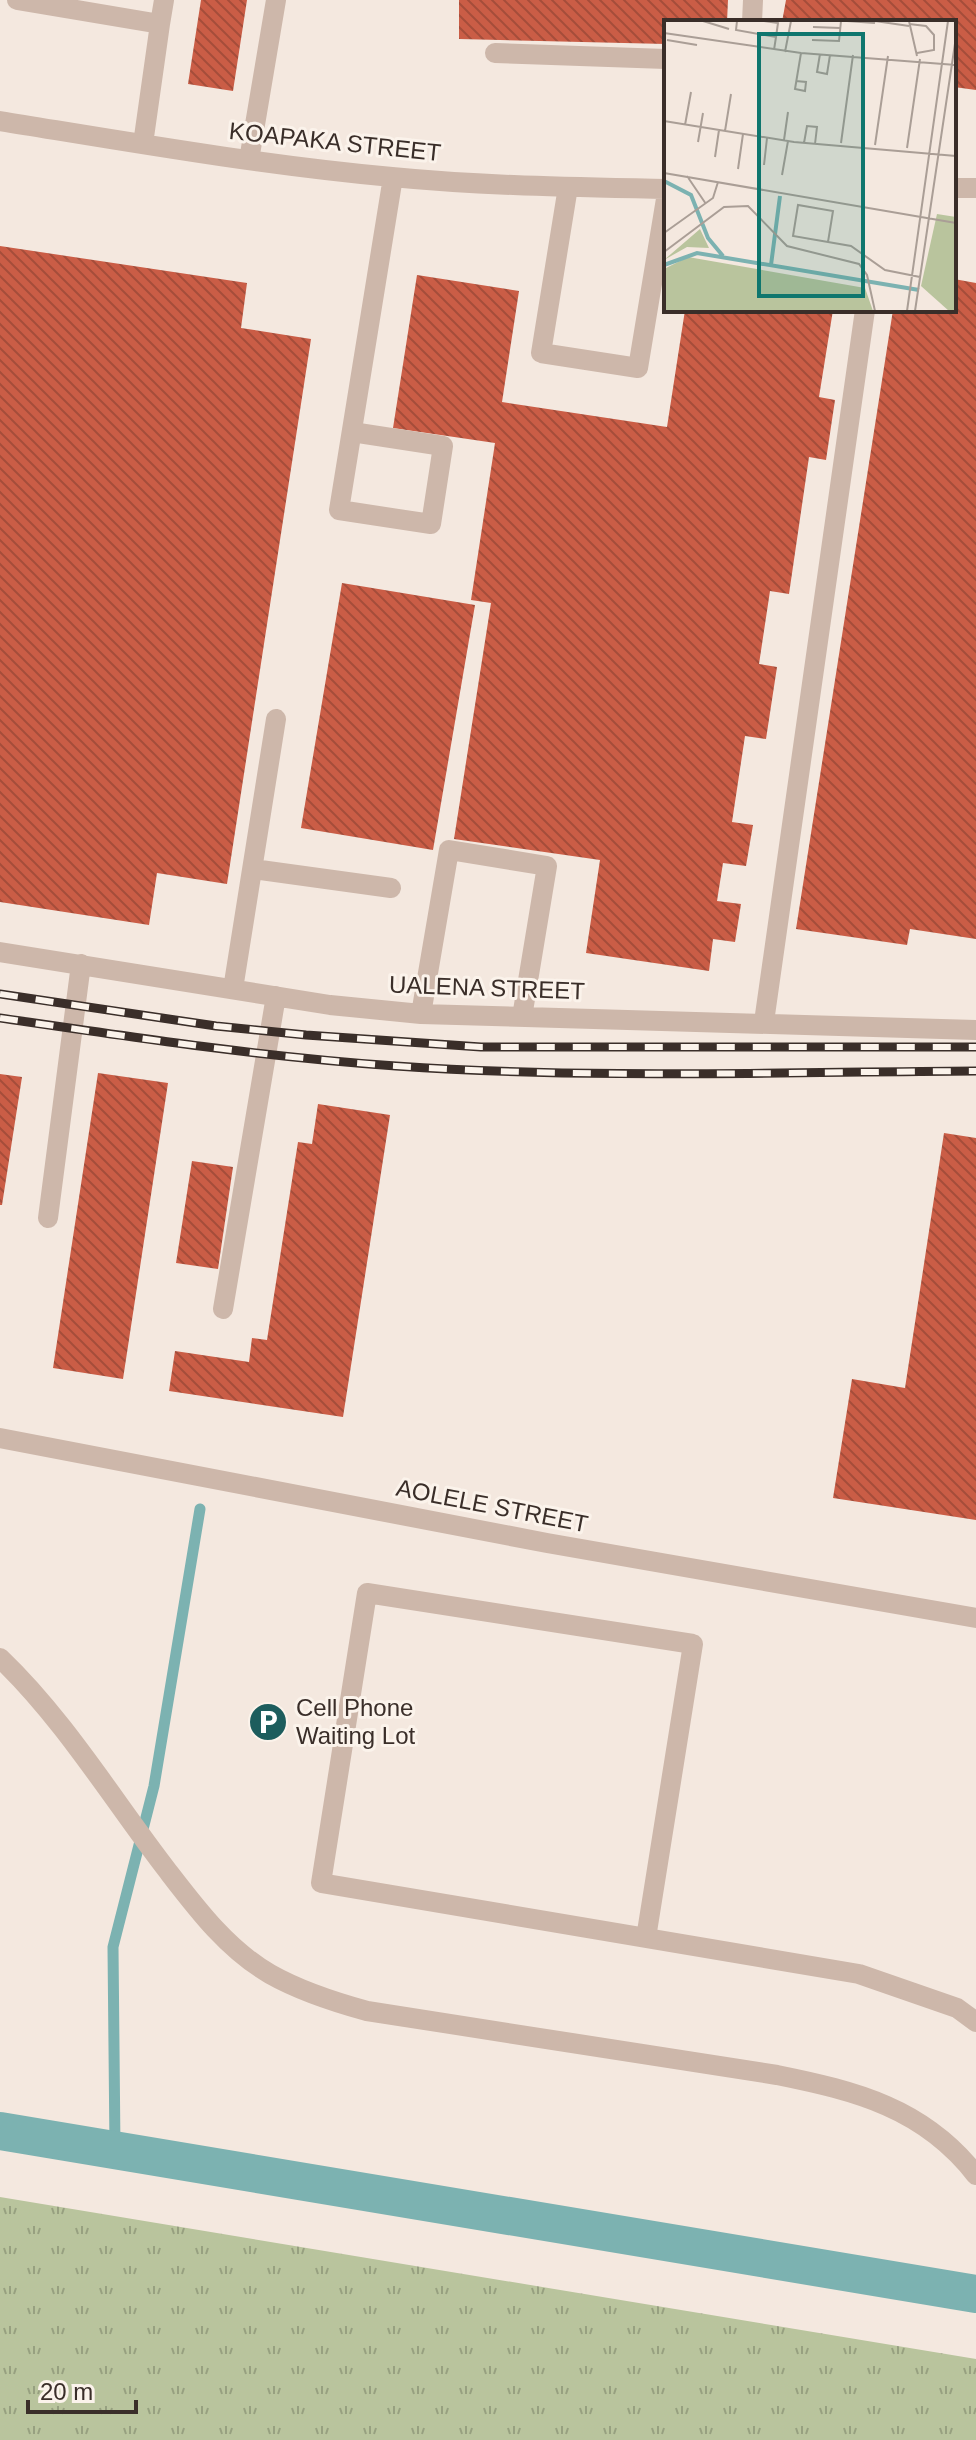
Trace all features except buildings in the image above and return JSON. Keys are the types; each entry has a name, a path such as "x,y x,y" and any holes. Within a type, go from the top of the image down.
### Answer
{"street":[{"path":"17,0 160,24"},
{"path":"143,144 164,0"},
{"path":"249,160 276,0"},
{"path":"752,20 753,0"},
{"path":"495,53 664,59"},
{"name":"KOAPAKA STREET","path":"0,121 249,160 393,177 664,189"},
{"path":"352,432 443,446 431,524 339,510 393,177"},
{"path":"568,187 541,353 638,368 664,211"},
{"path":"764,1022 865,312"},
{"path":"233,989 276,719"},
{"path":"421,1014 449,850 547,866 522,1017"},
{"path":"253,869 391,888"},
{"name":"UALENA STREET","path":"0,952 330,1005 421,1014 976,1030"},
{"path":"48,1218 81,964"},
{"path":"223,1309 276,996"},
{"name":"AOLELE STREET","path":"0,1438 547,1543 976,1618"},
{"path":"646,1938 693,1644 367,1593 321,1883 646,1938 859,1974 957,2008 976,2022"},
{"path":"0,1658 46,1707 214,1929 269,1973 330,2001 381,2014 777,2075 832,2087 873,2099 907,2114 939,2136 976,2175"}],"green space":[{"path":"0,2197 976,2359 976,2440 0,2440"}],"waterway":[{"path":"115,2149 113,1947 154,1786 200,1509"},
{"path":"0,2131 976,2294"}],"railway":[{"path":"0,994 216,1026 481,1047 976,1047"},
{"path":"0,1018 247,1052 468,1070 686,1074 976,1071"}],"place":[{"name":"Cell Phone Waiting Lot","path":"268,1722"}]}
